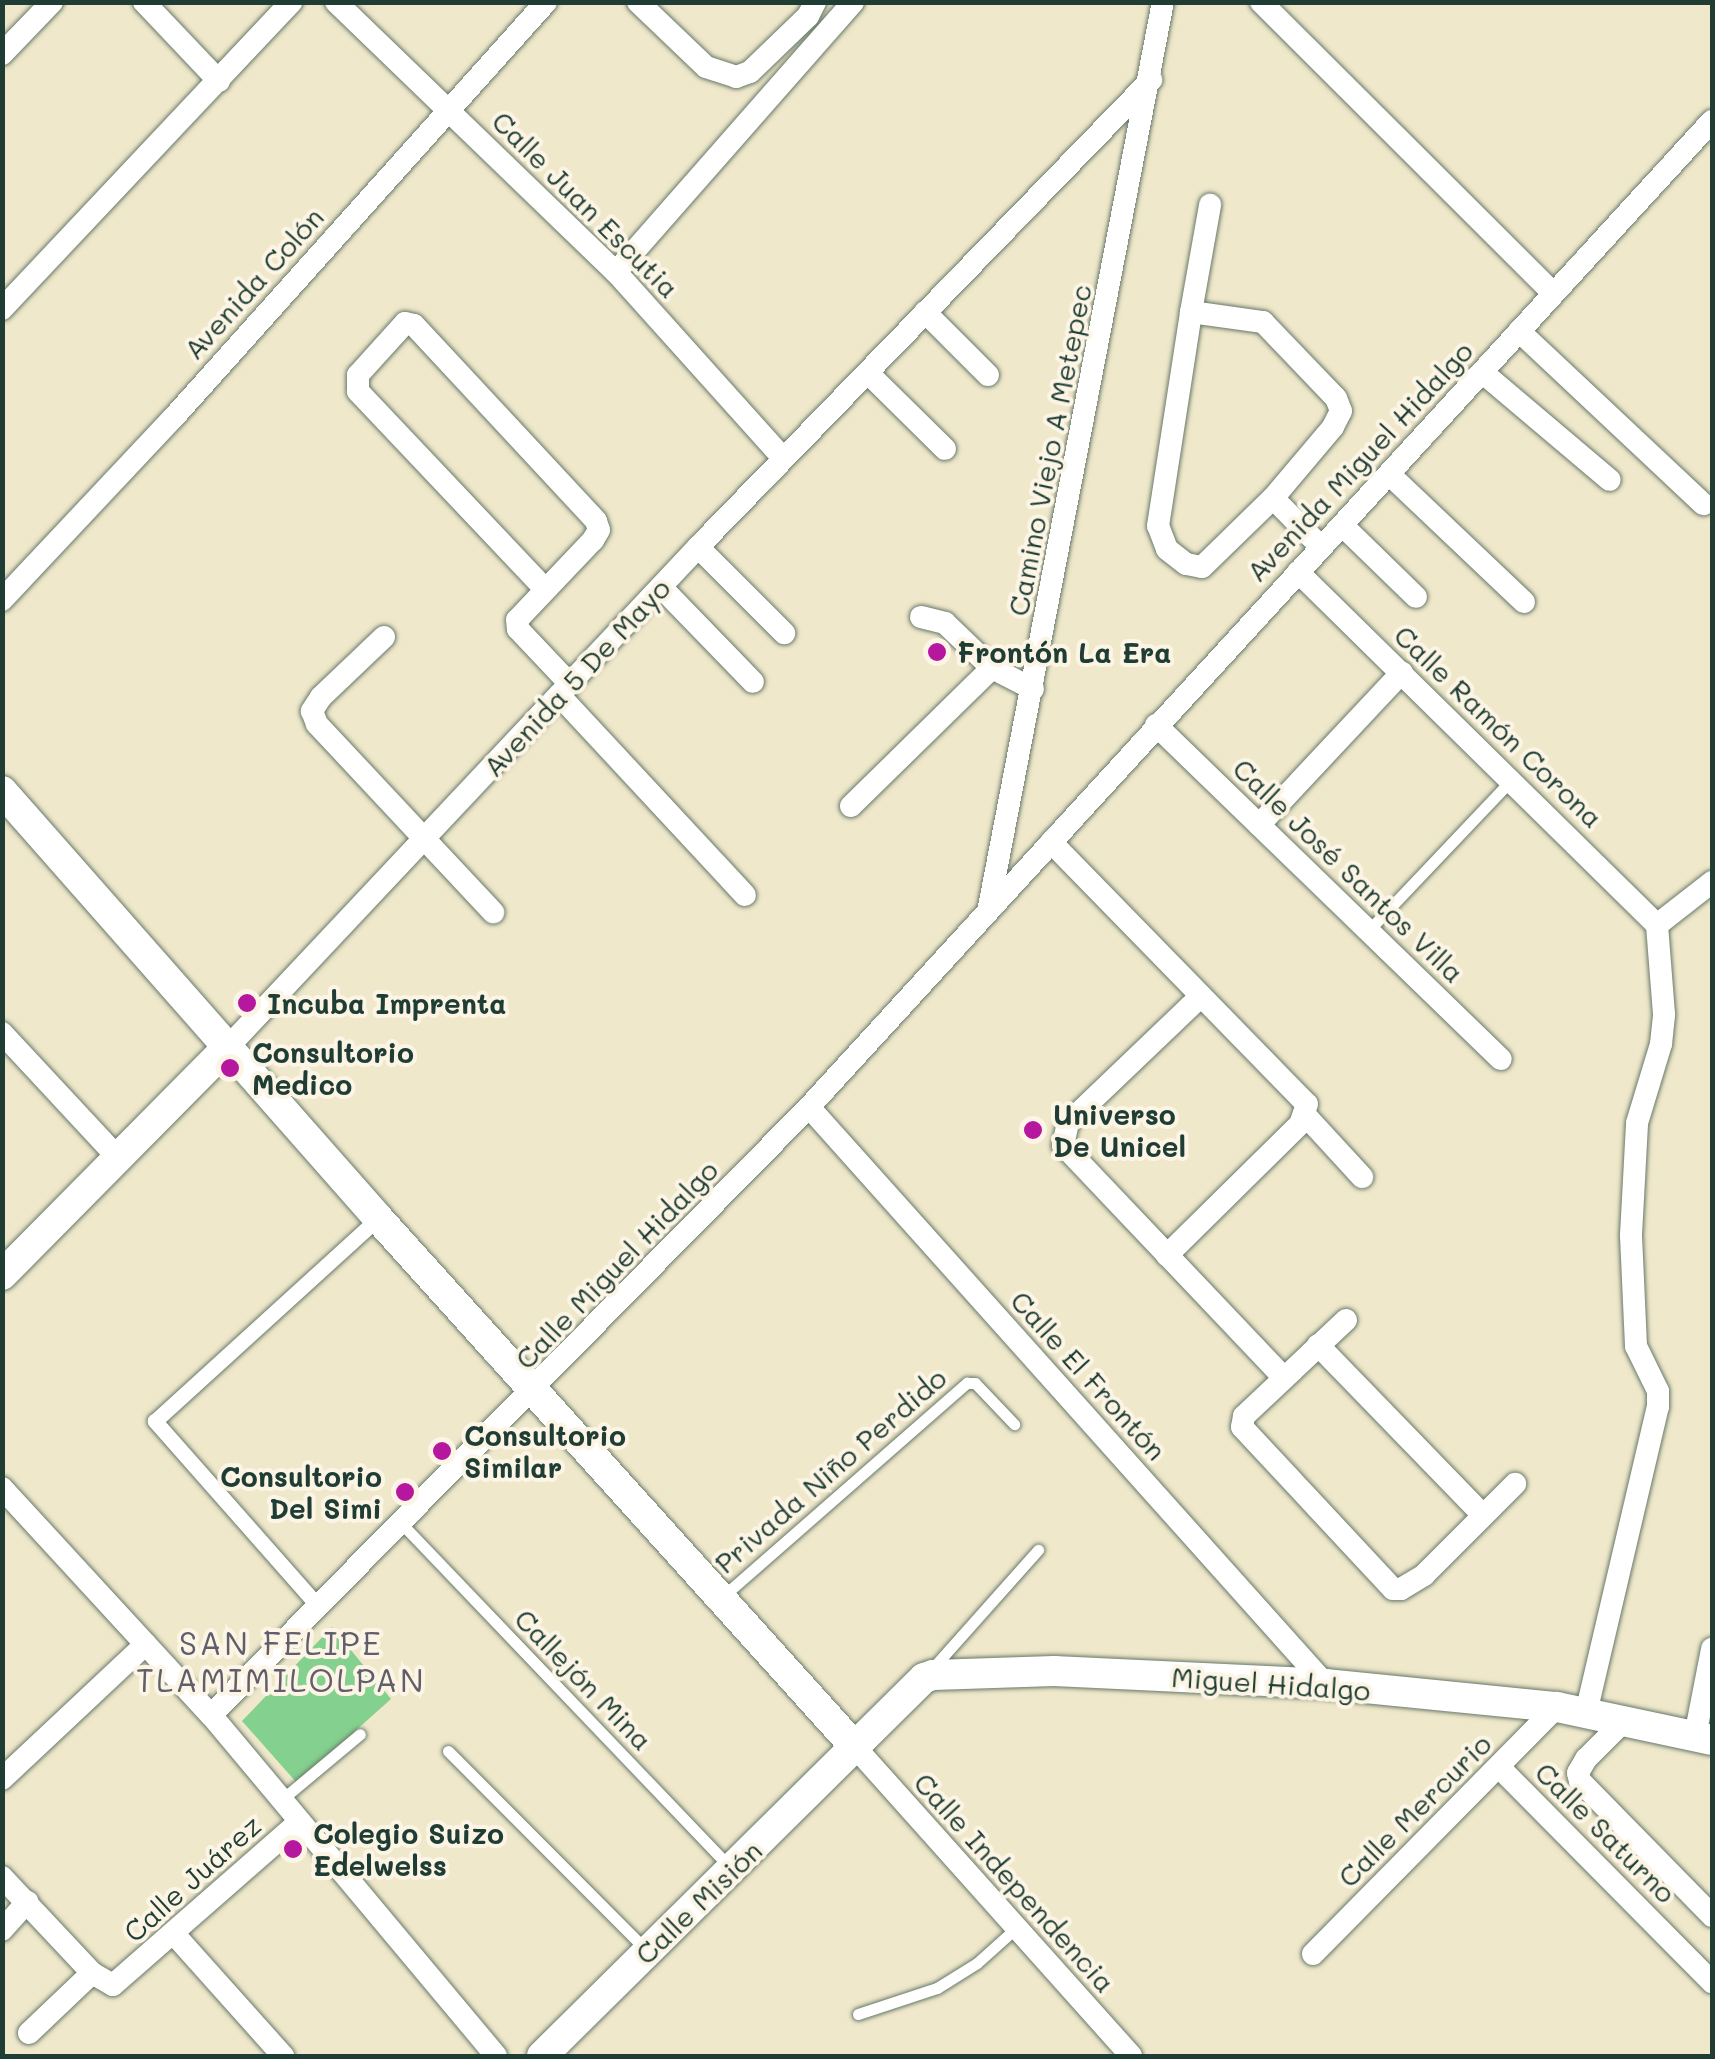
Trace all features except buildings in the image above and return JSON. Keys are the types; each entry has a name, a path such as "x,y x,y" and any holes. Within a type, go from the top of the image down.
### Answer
{"main road":[{"path":"2,791 533,1392 855,1747 924,1678"},
{"name":"Avenida 5 De Mayo","path":"2,1276 228,1048"},
{"name":"Miguel Hidalgo","path":"924,1678 1054,1670 1324,1684 1571,1710 1704,1738"},
{"name":"Calle Misión","path":"542,2056 855,1747"}],"street":[{"path":"2,54 52,2"},
{"path":"144,2 219,81"},
{"path":"2,309 292,2"},
{"name":"Calle Juan Escutia","path":"336,2 616,272 783,458"},
{"name":"Avenida Colón","path":"2,600 174,416 546,2"},
{"path":"638,2 706,67 736,77 750,72 808,16 814,2"},
{"path":"616,272 853,2"},
{"name":"Camino Viejo A Metepec","path":"989,907 1152,80 1163,2"},
{"path":"1261,2 1554,292"},
{"name":"Avenida 5 De Mayo","path":"228,1048 698,547 1152,80"},
{"name":"Avenida Miguel Hidalgo","path":"1050,842 1712,121"},
{"path":"1191,312 1263,322 1340,404 1333,427 1273,498 1208,565 1186,564 1160,539 1159,512 1191,312 1210,205"},
{"path":"925,312 988,376"},
{"path":"544,588 358,391 358,375 401,327 414,324 596,521 599,530 593,540 519,614 517,624 564,690 745,895"},
{"path":"1519,332 1703,504"},
{"path":"1482,372 1610,480"},
{"path":"868,373 946,449"},
{"path":"1389,474 1524,602"},
{"path":"1273,498 1321,547"},
{"path":"1342,525 1416,597"},
{"path":"698,547 784,633"},
{"name":"Calle Ramón Corona","path":"1298,572 1657,924"},
{"path":"661,586 753,682"},
{"path":"921,617 952,628 992,668 1034,689"},
{"path":"384,637 312,711 317,724 493,912"},
{"path":"851,806 992,668"},
{"path":"1258,825 1402,672"},
{"name":"Calle José Santos Villa","path":"1156,724 1501,1059"},
{"path":"1050,842 1306,1108 1362,1176"},
{"name":"Calle Miguel Hidalgo","path":"211,1714 533,1392 810,1107 1050,842"},
{"path":"1571,1710 1658,1408 1658,1391 1636,1346 1631,1235 1637,1123 1661,1044 1664,1014 1657,924 1712,882"},
{"path":"1201,996 1062,1133 1066,1152 1284,1378"},
{"path":"2,1032 119,1159"},
{"name":"Calle El Frontón","path":"810,1107 1324,1684"},
{"path":"1167,1255 1306,1108"},
{"path":"318,1606 155,1421 378,1218"},
{"path":"1346,1320 1244,1416 1244,1432 1392,1589 1401,1589 1424,1575 1515,1484"},
{"path":"1318,1345 1483,1516"},
{"path":"2,1488 211,1714 496,2056"},
{"path":"2,1779 146,1644"},
{"path":"1704,1738 1712,1648"},
{"name":"Calle Mercurio","path":"1313,1954 1499,1767 1571,1710"},
{"path":"1623,1722 1586,1758 1578,1773 1580,1781 1712,1916"},
{"name":"Calle Independencia","path":"855,1747 1130,2056"},
{"name":"Calle Saturno","path":"1499,1767 1712,1982"},
{"name":"Calle Juárez","path":"92,1973 113,1985 124,1978 300,1822"},
{"path":"2,1878 92,1973 29,2033"},
{"path":"2,1930 27,1902"},
{"path":"174,1934 283,2056"}],"lane":[{"path":"1368,931 1512,779"},
{"name":"Privada Niño Perdido","path":"721,1598 967,1383 979,1386 1014,1424"},
{"name":"Callejón Mina","path":"401,1523 732,1870"},
{"path":"924,1678 1038,1550"},
{"path":"280,1801 360,1734"},
{"path":"448,1751 648,1951"},
{"path":"858,2014 937,1988 977,1963 1016,1928"}],"green space":[{"path":"332,1627 391,1699 297,1783 242,1721"}],"place":[{"name":"Frontón La Era","path":"937,652"},
{"name":"Incuba Imprenta","path":"247,1003"},
{"name":"Consultorio Medico","path":"230,1068"},
{"name":"Universo De Unicel","path":"1033,1130"},
{"name":"Consultorio Similar","path":"442,1451"},
{"name":"Consultorio Del Simi","path":"405,1492"},
{"name":"Colegio Suizo Edelwelss","path":"293,1849"}],"district":[{"name":"SAN FELIPE TLAMIMILOLPAN","path":"281,1662"}]}
